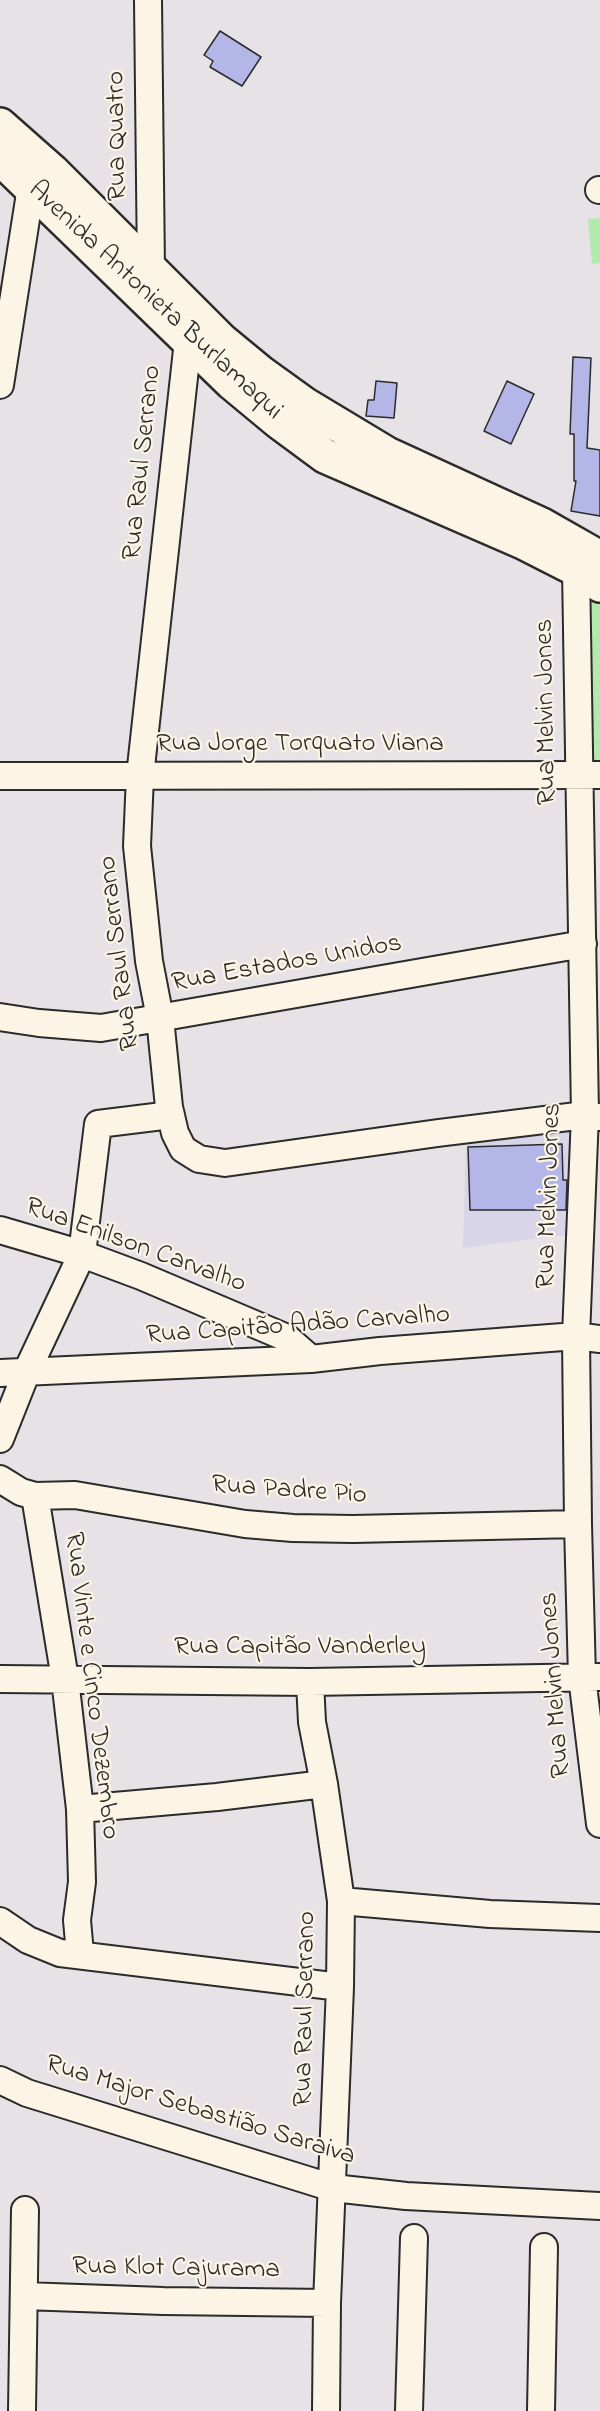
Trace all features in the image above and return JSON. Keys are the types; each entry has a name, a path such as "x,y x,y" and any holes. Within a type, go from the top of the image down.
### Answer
{"main road":[{"name":"Avenida Antonieta Burlamaqui","path":"0,125 39,176 66,203 188,340 263,409 325,456 408,478 453,498 542,525 581,545 592,571"},
{"name":"Avenida Antonieta Burlamaqui","path":"0,158 39,176"},
{"name":"Avenida Antonieta Burlamaqui","path":"66,203 151,270 221,340 261,373 335,424 387,454 408,478"}],"street":[{"name":"Rua Quatro","path":"148,0 151,270"},
{"path":"0,385 39,176"},
{"name":"Rua Raul Serrano","path":"188,340 140,776 137,846 149,961 160,1018 171,1115 175,1132 183,1149 199,1159 225,1163 593,1116"},
{"name":"Rua Melvin Jones","path":"592,571 590,776 583,944 593,1116 588,1337 578,1524 600,1824"},
{"name":"Rua Jorge Torquato Viana","path":"0,776 590,776"},
{"name":"Rua Estados Unidos","path":"0,1017 101,1028 583,944"},
{"path":"0,1439 27,1371 82,1254 98,1124 171,1115"},
{"name":"Rua Enilson Carvalho","path":"0,1230 82,1254 141,1276 287,1338 311,1359"},
{"name":"Rua Capitão Adão Carvalho","path":"0,1373 130,1369 311,1359 380,1351 588,1337"},
{"name":"Rua Padre Pio","path":"0,1479 21,1492 35,1496 75,1495 245,1524 293,1528 353,1529 578,1524"},
{"name":"Rua Vinte e Cinco Dezembro","path":"35,1496 65,1679 80,1809 82,1882 77,1920 80,1954"},
{"name":"Rua Capitão Vanderley","path":"0,1679 310,1682 591,1677"},
{"name":"Rua Raul Serrano","path":"310,1682 312,1722 324,1784 341,1901 340,1987 327,2303 326,2411"},
{"path":"80,1809 217,1797 324,1784"},
{"path":"341,1901 490,1914 600,1918"},
{"path":"0,1921 28,1940 60,1953 340,1987"},
{"name":"Rua Major Sebastião Saraiva","path":"0,2080 27,2093 333,2188 406,2196 600,2206"},
{"path":"22,2411 25,2210"},
{"path":"409,2411 414,2238"},
{"path":"541,2411 544,2247"},
{"name":"Rua Klot Cajurama","path":"24,2296 327,2303"}],"shaded area":[{"path":"576,1125 571,1234 463,1248 466,1143"}],"green space":[{"path":"600,218 600,263 592,264 588,219"},
{"path":"597,590 600,592 600,765 587,765 585,603"}],"building":[{"path":"220,31 261,57 242,86 210,67 213,61 204,55"},
{"path":"573,357 591,358 587,448 600,450 600,516 571,511 576,481 574,481 574,434 570,434"},
{"path":"376,381 397,383 394,418 366,416 368,400 374,400"},
{"path":"507,381 534,394 511,444 484,431"},
{"path":"562,1144 563,1180 567,1180 566,1210 470,1210 468,1147"}]}
